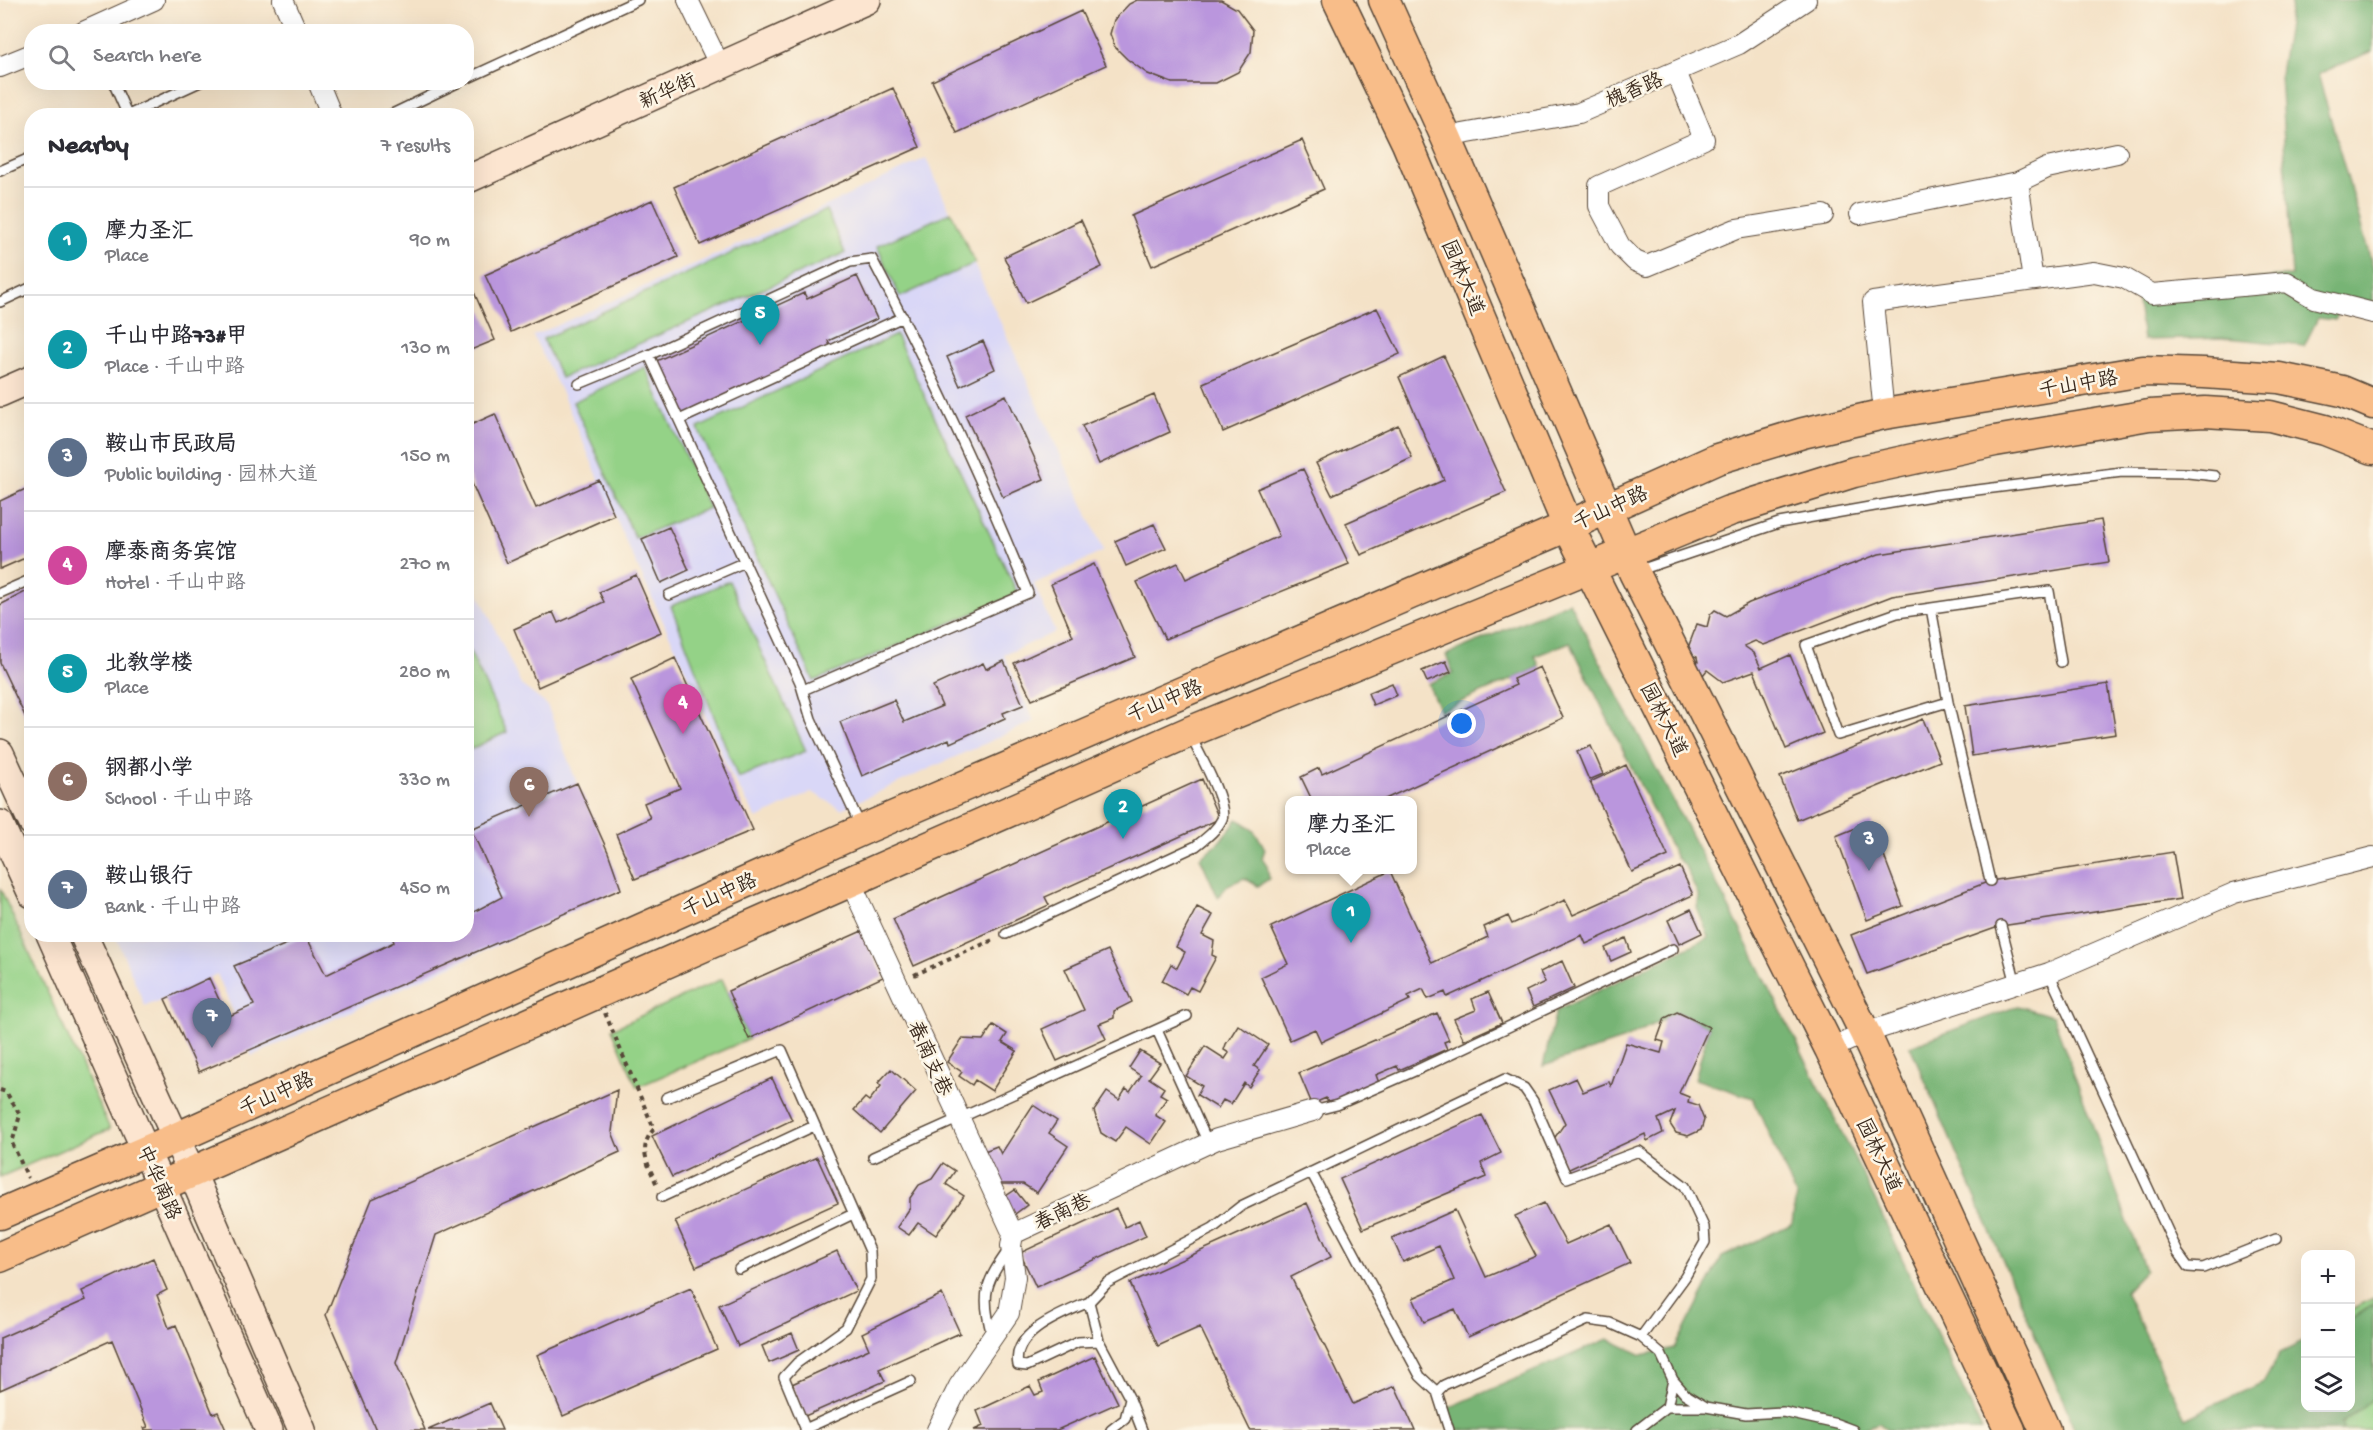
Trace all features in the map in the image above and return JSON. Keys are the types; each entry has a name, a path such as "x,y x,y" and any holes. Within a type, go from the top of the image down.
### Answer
{"main road":[{"name":"新华街","path":"474,176 867,0"},
{"name":"园林大道","path":"1338,0 1407,143 1568,526 1830,1049 2010,1430"},
{"name":"园林大道","path":"1384,0 1446,136 1630,563 1865,1032 2045,1430"},
{"name":"千山中路","path":"0,1214 176,1138 862,830 1568,526 1717,459 1803,433 1884,414 2143,371 2279,378 2342,391 2373,404"},
{"path":"0,393 24,382"},
{"name":"千山中路","path":"0,1257 1189,732 1588,567 1630,563 1729,511 1854,472 1995,441 2149,415 2205,412 2270,416 2325,430 2373,449"},
{"path":"0,753 24,805"},
{"path":"0,824 24,876"},
{"name":"中华南路","path":"54,942 268,1430"},
{"path":"87,942 192,1173 302,1430"}],"street":[{"path":"103,24 154,0"},
{"path":"283,0 294,24"},
{"path":"688,0 720,66"},
{"name":"槐香路","path":"1446,136 1579,113 1739,44 1806,0"},
{"path":"2,59 24,55"},
{"path":"1676,72 1704,139 1599,186 1599,206 1620,246 1635,261 1647,266 1736,229 1823,215"},
{"path":"321,90 329,108"},
{"path":"1860,214 2018,182 2047,168 2117,153"},
{"path":"2018,182 2033,280"},
{"path":"1884,414 1873,302 2094,272 2124,278 2152,294 2287,282 2314,298 2373,313"},
{"path":"1830,1049 1865,1032 2049,973 2234,893 2373,858"},
{"name":"春南支巷","path":"850,881 1012,1240"},
{"name":"春南巷","path":"1012,1240 1208,1143 1313,1111"},
{"path":"937,1430 959,1386 1009,1313 1016,1276 1012,1240"}],"lane":[{"path":"474,75 638,0"},
{"path":"116,90 124,108"},
{"path":"142,108 182,90"},
{"path":"405,108 442,90"},
{"path":"0,171 24,160"},
{"path":"579,384 649,355 850,262 872,259 903,317 1003,533 1028,593 803,690"},
{"path":"0,303 24,291"},
{"path":"679,420 903,317"},
{"path":"649,355 803,690 811,719 862,830"},
{"path":"1630,563 1779,523 1937,495 2122,472 2188,473 2215,476"},
{"path":"669,595 745,562"},
{"path":"0,593 24,582"},
{"path":"1948,702 1838,735 1806,645 1897,613 2049,591 2061,662"},
{"path":"1931,608 1948,702 1990,881"},
{"path":"1006,934 1196,846 1213,832 1223,818 1221,802 1189,732"},
{"path":"2001,926 2016,984"},
{"path":"1313,1111 1337,1105 1418,1070 1673,949"},
{"path":"2049,973 2178,1253 2188,1267 2203,1268 2276,1239"},
{"path":"873,1157 1187,1016"},
{"path":"1157,1030 1208,1143"},
{"path":"666,1098 782,1050 870,1251 871,1280 846,1328 797,1363 784,1377 806,1430 911,1381"},
{"path":"1099,1341 1078,1342 1027,1366 1018,1365 1016,1354 1021,1343 1048,1320 1089,1302 1107,1283 1213,1228 1241,1206 1506,1078 1524,1088 1533,1101 1567,1178 1639,1151 1685,1186 1690,1195 1704,1227 1705,1242 1685,1277 1641,1336"},
{"path":"662,1197 814,1126"},
{"path":"1311,1172 1420,1376 1437,1392 1449,1430"},
{"path":"739,1269 853,1214"},
{"path":"992,1337 986,1312 985,1292 994,1270 1012,1240"},
{"path":"1089,1302 1099,1341 1130,1399 1142,1430"},
{"path":"1437,1392 1444,1385 1588,1320 1610,1323 1641,1336 1661,1354 1673,1380 1685,1394 1706,1407"},
{"path":"1667,1407 1673,1380"},
{"path":"1111,1430 1125,1419 1130,1399"},
{"path":"1639,1429 1667,1407 1706,1407 1746,1414 1784,1412 1853,1430"}],"path":[{"path":"897,983 1006,934"},
{"path":"597,993 654,1129 645,1139 644,1150 662,1197"},
{"path":"0,1090 6,1092 20,1115 12,1143 36,1198"}],"shaded area":[{"path":"926,158 1104,551 1034,584 1055,632 1004,655 1034,721 841,809 812,792 757,819 730,773 562,393 533,336 828,205"},
{"path":"474,583 521,685 547,705 577,783 608,851 621,889 252,1056 217,974 145,1006 118,942 474,942"}],"green space":[{"path":"2292,0 2373,0 2373,51 2318,74 2373,268 2373,304 2345,300 2335,320 2318,318 2304,346 2228,338 2143,340 2136,288 2292,276 2280,74"},
{"path":"826,210 845,253 561,378 543,339"},
{"path":"951,212 975,263 900,297 877,246"},
{"path":"896,335 1018,594 814,681 698,428"},
{"path":"645,367 709,508 635,538 573,402"},
{"path":"729,581 806,751 738,778 671,606"},
{"path":"1569,602 1737,923 1866,1181 1982,1430 1887,1430 1879,1423 1859,1430 1451,1430 1441,1411 1608,1339 1642,1355 1675,1348 1722,1257 1792,1224 1796,1195 1753,1098 1695,1079 1709,1027 1677,1012 1625,1039 1543,1066 1556,1011 1709,937 1697,908 1699,897 1685,866 1676,858 1570,642 1535,656 1540,667 1440,711 1428,684 1453,673 1446,655"},
{"path":"474,660 507,732 474,748"},
{"path":"1237,819 1251,828 1265,849 1262,858 1267,865 1269,879 1258,886 1244,878 1228,885 1218,897 1200,857 1221,840"},
{"path":"0,888 110,1129 0,1177"},
{"path":"722,979 749,1039 637,1087 612,1029"},
{"path":"2018,1006 2053,1016 2145,1270 2125,1291 2185,1419 2264,1382 2280,1353 2301,1343 2301,1412 2355,1412 2355,1317 2373,1304 2373,1398 2341,1424 2344,1430 2076,1430 1910,1046"},
{"path":"2373,1298 2373,1430 2339,1430 2341,1412 2355,1412 2355,1308"}],"building":[{"path":"1137,0 1221,0 1237,9 1253,30 1251,52 1238,72 1216,83 1172,83 1148,74 1115,47 1110,34 1114,20 1129,4"},
{"path":"1081,11 1106,65 957,133 932,81"},
{"path":"893,88 920,147 700,245 674,187"},
{"path":"1302,140 1324,189 1152,266 1131,216"},
{"path":"652,200 678,257 511,332 485,275"},
{"path":"1081,220 1102,267 1026,303 1004,257"},
{"path":"857,276 877,319 828,341 831,348 679,418 654,362 804,293 807,299"},
{"path":"474,292 495,340 474,349"},
{"path":"1377,308 1400,354 1223,432 1203,383"},
{"path":"983,341 995,369 960,386 947,357"},
{"path":"1444,356 1506,492 1361,555 1346,523 1444,480 1399,377"},
{"path":"1006,395 1044,479 1003,497 965,415"},
{"path":"1154,395 1170,432 1099,464 1082,426"},
{"path":"495,414 536,508 599,480 614,515 507,563 474,488 474,423"},
{"path":"1398,425 1412,458 1332,495 1316,463"},
{"path":"1303,469 1349,564 1165,639 1137,582 1178,563 1186,579 1279,536 1257,489"},
{"path":"24,490 24,558 0,569 0,501"},
{"path":"2101,520 2109,562 1892,596 1764,645 1755,641 1744,646 1754,653 1761,668 1790,655 1823,733 1786,749 1754,671 1723,682 1707,670 1703,675 1695,677 1693,664 1698,662 1697,657 1686,653 1697,624 1707,627 1710,615 1715,610 1726,616 1749,603 1879,554"},
{"path":"1154,524 1166,548 1126,566 1115,541"},
{"path":"669,527 689,570 661,583 642,539"},
{"path":"1094,564 1135,657 1032,700 1014,663 1073,636 1051,584"},
{"path":"636,575 661,632 538,687 514,629 553,612 558,623 604,602 599,592"},
{"path":"24,593 24,714 0,663 0,605"},
{"path":"675,658 753,830 635,879 616,834 650,818 644,803 680,788 631,679"},
{"path":"1004,661 1023,705 1003,713 1005,718 950,743 949,739 862,776 840,722 894,700 904,722 942,706 933,686 983,663 986,669"},
{"path":"1446,661 1451,672 1427,682 1422,671"},
{"path":"1540,667 1563,718 1392,796 1310,796 1301,777 1319,768 1322,774 1516,685 1513,679"},
{"path":"1392,683 1397,695 1373,705 1368,693"},
{"path":"2108,684 2116,734 1972,756 1965,706"},
{"path":"1923,719 1940,761 1797,820 1780,777"},
{"path":"1591,746 1603,774 1589,780 1577,752"},
{"path":"1626,765 1668,856 1632,872 1590,782"},
{"path":"1202,779 1219,819 1045,897 1049,905 914,966 893,919"},
{"path":"577,783 608,852 621,889 199,1072 165,999 209,978 227,1017 254,1005 234,966 292,942 309,942 326,975 394,942 474,942 474,912 502,897 474,836 474,828"},
{"path":"1871,822 1903,906 1867,920 1836,836"},
{"path":"2173,852 2181,899 2001,926 1867,974 1851,935 1990,881"},
{"path":"1680,867 1693,895 1586,944 1582,935 1447,997 1445,992 1428,999 1423,989 1408,996 1410,1000 1321,1042 1315,1029 1290,1040 1261,977 1288,964 1271,927 1384,874 1391,874 1432,963 1488,937 1484,927 1508,916 1512,924 1565,900 1573,915"},
{"path":"1197,907 1213,915 1202,935 1214,941 1212,955 1216,957 1198,991 1190,987 1186,994 1162,981 1171,964 1177,968 1185,952 1176,947"},
{"path":"1691,909 1702,933 1679,944 1668,920"},
{"path":"862,931 883,977 749,1039 728,991"},
{"path":"1626,938 1631,952 1611,961 1605,948"},
{"path":"1108,950 1132,1002 1114,1011 1114,1018 1099,1024 1106,1039 1057,1061 1042,1029 1084,1010 1065,969"},
{"path":"1562,961 1574,988 1533,1007 1526,991 1545,982 1540,972"},
{"path":"1488,992 1502,1023 1464,1040 1454,1019 1476,1010 1472,999"},
{"path":"1677,1012 1709,1027 1679,1093 1689,1097 1688,1102 1698,1105 1704,1120 1701,1130 1688,1136 1676,1133 1670,1124 1675,1111 1658,1119 1663,1133 1647,1141 1645,1134 1567,1170 1553,1140 1565,1123 1549,1090 1576,1078 1583,1092 1609,1082 1611,1086 1626,1043 1661,1053 1664,1042 1657,1040 1665,1018"},
{"path":"1437,1013 1449,1040 1444,1042 1447,1049 1399,1070 1397,1066 1376,1075 1379,1083 1329,1105 1326,1098 1312,1104 1299,1073"},
{"path":"993,1025 1007,1034 1002,1042 1017,1051 992,1091 975,1080 972,1085 959,1076 962,1072 947,1062 962,1039 983,1040"},
{"path":"1238,1025 1268,1045 1254,1066 1260,1070 1249,1087 1244,1083 1231,1104 1223,1100 1218,1108 1197,1095 1202,1086 1186,1076 1205,1046 1225,1059 1229,1053 1224,1050 1226,1044"},
{"path":"1140,1051 1160,1063 1149,1078 1164,1088 1160,1094 1167,1098 1155,1115 1166,1122 1151,1144 1126,1127 1115,1142 1101,1133 1094,1111 1107,1092 1119,1100 1126,1089 1130,1092 1141,1076 1129,1068"},
{"path":"891,1069 916,1091 880,1133 854,1110 865,1098 869,1101 881,1086 878,1083"},
{"path":"772,1078 792,1120 672,1177 652,1136"},
{"path":"617,1090 612,1132 620,1152 436,1235 396,1363 425,1430 376,1430 326,1315 372,1199"},
{"path":"1033,1105 1057,1121 1049,1133 1068,1146 1037,1193 1023,1184 996,1184 982,1152 997,1146 1001,1154"},
{"path":"1482,1115 1501,1153 1481,1163 1486,1177 1363,1229 1340,1179"},
{"path":"817,1157 838,1203 696,1267 675,1221"},
{"path":"943,1163 955,1171 946,1184 964,1196 936,1235 918,1223 909,1235 897,1227 910,1208 910,1198 919,1185 932,1179"},
{"path":"1015,1190 1027,1205 1015,1214 1003,1198"},
{"path":"1307,1203 1331,1257 1291,1277 1353,1404 1395,1386 1415,1430 1250,1430 1200,1327 1158,1346 1130,1283"},
{"path":"1544,1203 1566,1244 1611,1224 1630,1263 1468,1337 1455,1309 1424,1322 1413,1298 1454,1280 1439,1246 1403,1262 1392,1238 1455,1210 1486,1277 1536,1256 1515,1216"},
{"path":"1116,1208 1125,1227 1139,1220 1146,1236 1036,1287 1020,1253"},
{"path":"837,1251 856,1291 738,1346 719,1305"},
{"path":"153,1258 167,1290 157,1295 169,1328 176,1325 213,1414 218,1412 226,1430 145,1430 144,1428 148,1427 112,1340 0,1390 0,1338 86,1300 82,1291"},
{"path":"691,1288 717,1349 563,1416 537,1355"},
{"path":"942,1294 960,1333 879,1369 885,1381 805,1416 792,1384 869,1349 862,1333"},
{"path":"792,1333 799,1350 769,1363 762,1346"},
{"path":"1095,1356 1118,1403 1057,1430 974,1430 983,1426 977,1411 1030,1386 1035,1395 1043,1392 1039,1382"},
{"path":"490,1403 502,1430 428,1430"}],"place":[{"name":"北教学楼","path":"760,345"},
{"name":"摩泰商务宾馆","path":"683,734"},
{"name":"钢都小学","path":"529,817"},
{"name":"千山中路73#甲","path":"1123,839"},
{"name":"鞍山市民政局","path":"1869,871"},
{"name":"摩力圣汇","path":"1351,943"},
{"name":"鞍山银行","path":"212,1048"}]}
